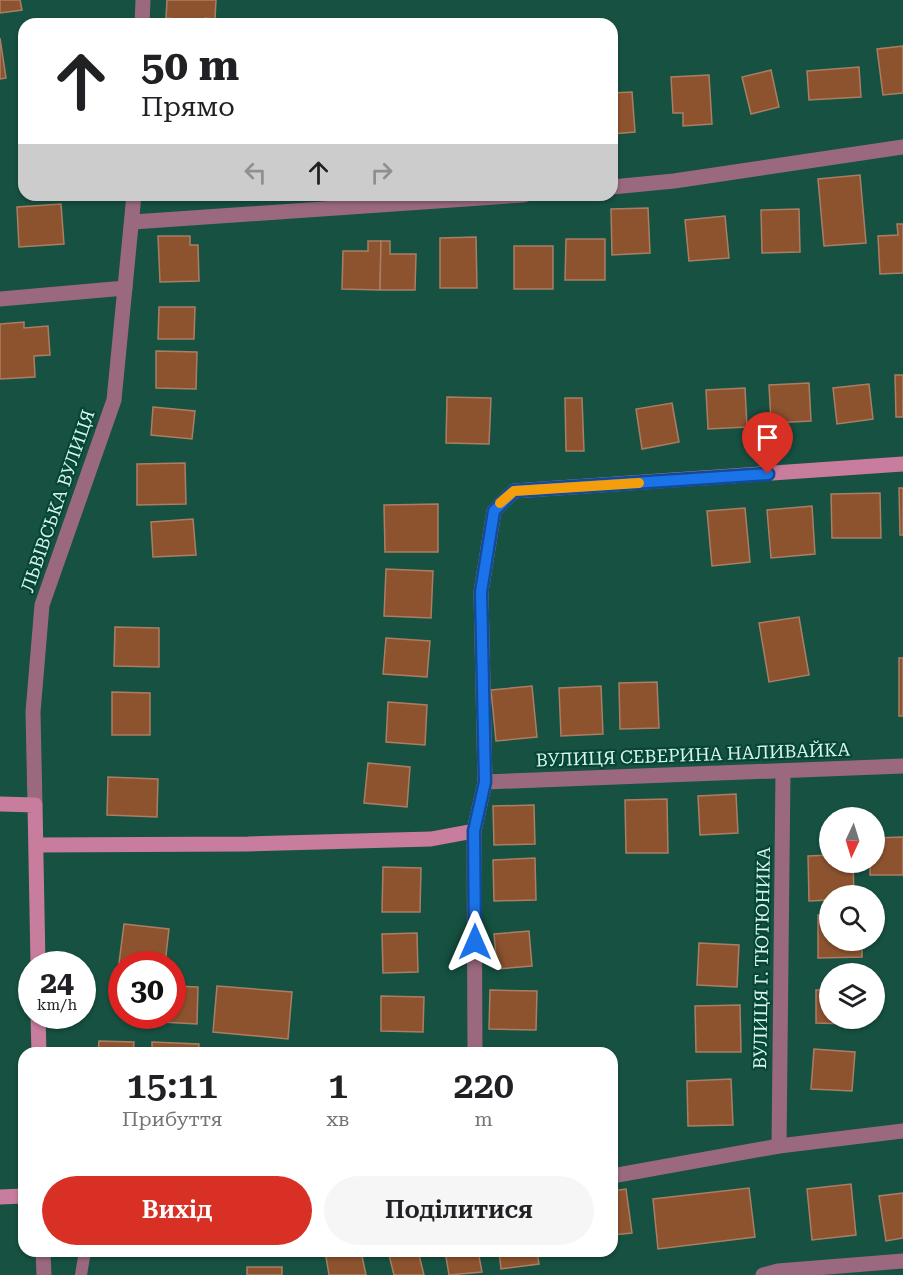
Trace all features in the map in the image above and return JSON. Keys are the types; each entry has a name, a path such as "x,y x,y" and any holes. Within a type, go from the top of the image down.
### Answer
{"street":[{"path":"142,18 143,0"},
{"path":"618,186 674,181 903,147"},
{"name":"ЛЬВІВСЬКА ВУЛИЦЯ","path":"38,951 33,712 42,605 114,400 134,201"},
{"path":"133,222 437,201"},
{"path":"0,299 125,288"},
{"path":"475,1047 474,831 485,782 481,592 494,511 514,491 903,464"},
{"name":"ВУЛИЦЯ СЕВЕРИНА НАЛИВАЙКА","path":"485,782 903,766"},
{"name":"ВУЛИЦЯ Г. ТЮТЮНИКА","path":"780,1146 783,771"},
{"path":"0,804 34,805"},
{"path":"37,845 248,844 408,840 474,831"},
{"path":"38,1029 39,1047"},
{"path":"618,1175 780,1146 903,1131"},
{"path":"0,1197 18,1196"},
{"path":"43,1257 44,1275"},
{"path":"762,1275 903,1261"}],"lane":[{"path":"81,1275 84,1257"}],"building":[{"path":"0,0 20,0 22,10 0,13"},
{"path":"167,0 216,0 215,18 166,18"},
{"path":"0,38 6,78 0,79"},
{"path":"903,46 903,93 883,95 877,49"},
{"path":"859,67 861,97 809,100 807,71"},
{"path":"771,70 779,107 751,114 742,77"},
{"path":"709,75 712,124 683,126 683,113 673,113 671,77"},
{"path":"632,92 635,132 618,133 618,93"},
{"path":"860,175 866,243 824,246 818,179"},
{"path":"61,204 64,244 19,247 17,207"},
{"path":"648,208 650,253 612,255 611,209"},
{"path":"799,209 800,252 762,253 761,210"},
{"path":"725,216 729,258 689,261 685,220"},
{"path":"897,224 903,224 903,273 880,274 878,236 898,235"},
{"path":"158,236 190,236 190,245 198,245 199,281 160,282"},
{"path":"476,237 477,288 440,288 440,238"},
{"path":"566,239 605,239 605,280 565,280"},
{"path":"368,241 381,241 380,290 342,289 343,251 368,251"},
{"path":"381,241 390,241 390,254 416,254 415,290 380,290"},
{"path":"514,246 553,246 553,289 514,289"},
{"path":"159,307 195,307 194,339 158,339"},
{"path":"24,322 24,328 48,326 50,355 34,356 35,377 0,379 0,324"},
{"path":"156,351 197,352 196,389 156,388"},
{"path":"895,375 903,375 903,417 896,417"},
{"path":"809,383 811,421 771,423 769,385"},
{"path":"869,384 873,419 837,424 833,388"},
{"path":"745,388 747,427 708,429 706,390"},
{"path":"447,397 491,398 489,444 446,443"},
{"path":"565,398 582,398 584,451 566,451"},
{"path":"672,403 679,442 642,449 636,409"},
{"path":"153,407 195,411 192,439 151,435"},
{"path":"185,463 186,504 137,505 137,464"},
{"path":"899,488 903,488 903,535 900,535"},
{"path":"880,493 881,538 832,538 831,494"},
{"path":"438,504 438,552 385,552 384,505"},
{"path":"812,506 815,554 771,558 767,510"},
{"path":"745,508 750,562 712,566 707,511"},
{"path":"193,519 196,555 153,557 151,522"},
{"path":"386,569 433,571 431,618 384,616"},
{"path":"799,617 809,675 769,682 759,623"},
{"path":"115,627 159,628 159,667 114,666"},
{"path":"386,638 430,641 427,677 383,674"},
{"path":"899,658 903,658 903,716 899,716"},
{"path":"657,682 659,728 620,729 619,683"},
{"path":"532,686 537,737 496,741 491,690"},
{"path":"601,686 603,734 561,736 559,688"},
{"path":"112,692 150,693 150,735 112,735"},
{"path":"388,702 427,705 425,745 386,742"},
{"path":"368,763 410,767 407,807 364,803"},
{"path":"108,777 158,779 157,817 107,815"},
{"path":"736,794 738,833 700,835 698,796"},
{"path":"667,799 668,853 626,853 625,800"},
{"path":"534,805 535,844 494,845 493,806"},
{"path":"903,837 903,875 870,875 870,873 885,873 885,838"},
{"path":"808,856 819,856 819,873 853,873 854,885 819,885 819,901 809,901"},
{"path":"535,858 536,900 494,901 493,860"},
{"path":"383,867 421,868 420,912 382,912"},
{"path":"818,915 819,951 862,951 862,957 818,958"},
{"path":"124,924 169,929 166,951 121,951"},
{"path":"529,931 532,966 497,969 494,934"},
{"path":"417,933 418,972 383,973 382,934"},
{"path":"699,943 739,945 737,987 697,985"},
{"path":"217,986 292,992 288,1039 213,1032"},
{"path":"186,987 198,987 197,1024 186,1023"},
{"path":"490,990 537,991 536,1030 489,1029"},
{"path":"816,990 819,990 819,1023 816,1023"},
{"path":"381,996 424,997 423,1032 381,1031"},
{"path":"740,1005 741,1052 696,1052 695,1006"},
{"path":"99,1041 134,1042 134,1047 98,1047"},
{"path":"152,1042 199,1044 199,1047 152,1047"},
{"path":"814,1049 855,1052 852,1091 811,1089"},
{"path":"731,1079 733,1125 688,1126 687,1081"},
{"path":"851,1184 856,1235 812,1240 807,1189"},
{"path":"749,1188 755,1237 658,1249 653,1199"},
{"path":"626,1189 632,1233 618,1234 618,1190"},
{"path":"903,1193 903,1238 886,1241 879,1196"},
{"path":"326,1257 362,1257 366,1275 329,1275"},
{"path":"390,1257 420,1257 424,1275 394,1275"},
{"path":"446,1257 479,1257 482,1272 449,1275"},
{"path":"500,1257 538,1257 539,1264 501,1269"},
{"path":"247,1267 282,1267 282,1275 247,1275"}],"slow traffic":[{"path":"500,503 514,491 639,483"}],"route":[{"path":"475,942 474,831 485,782 481,592 494,511 502,500 514,491 768,474"}]}
